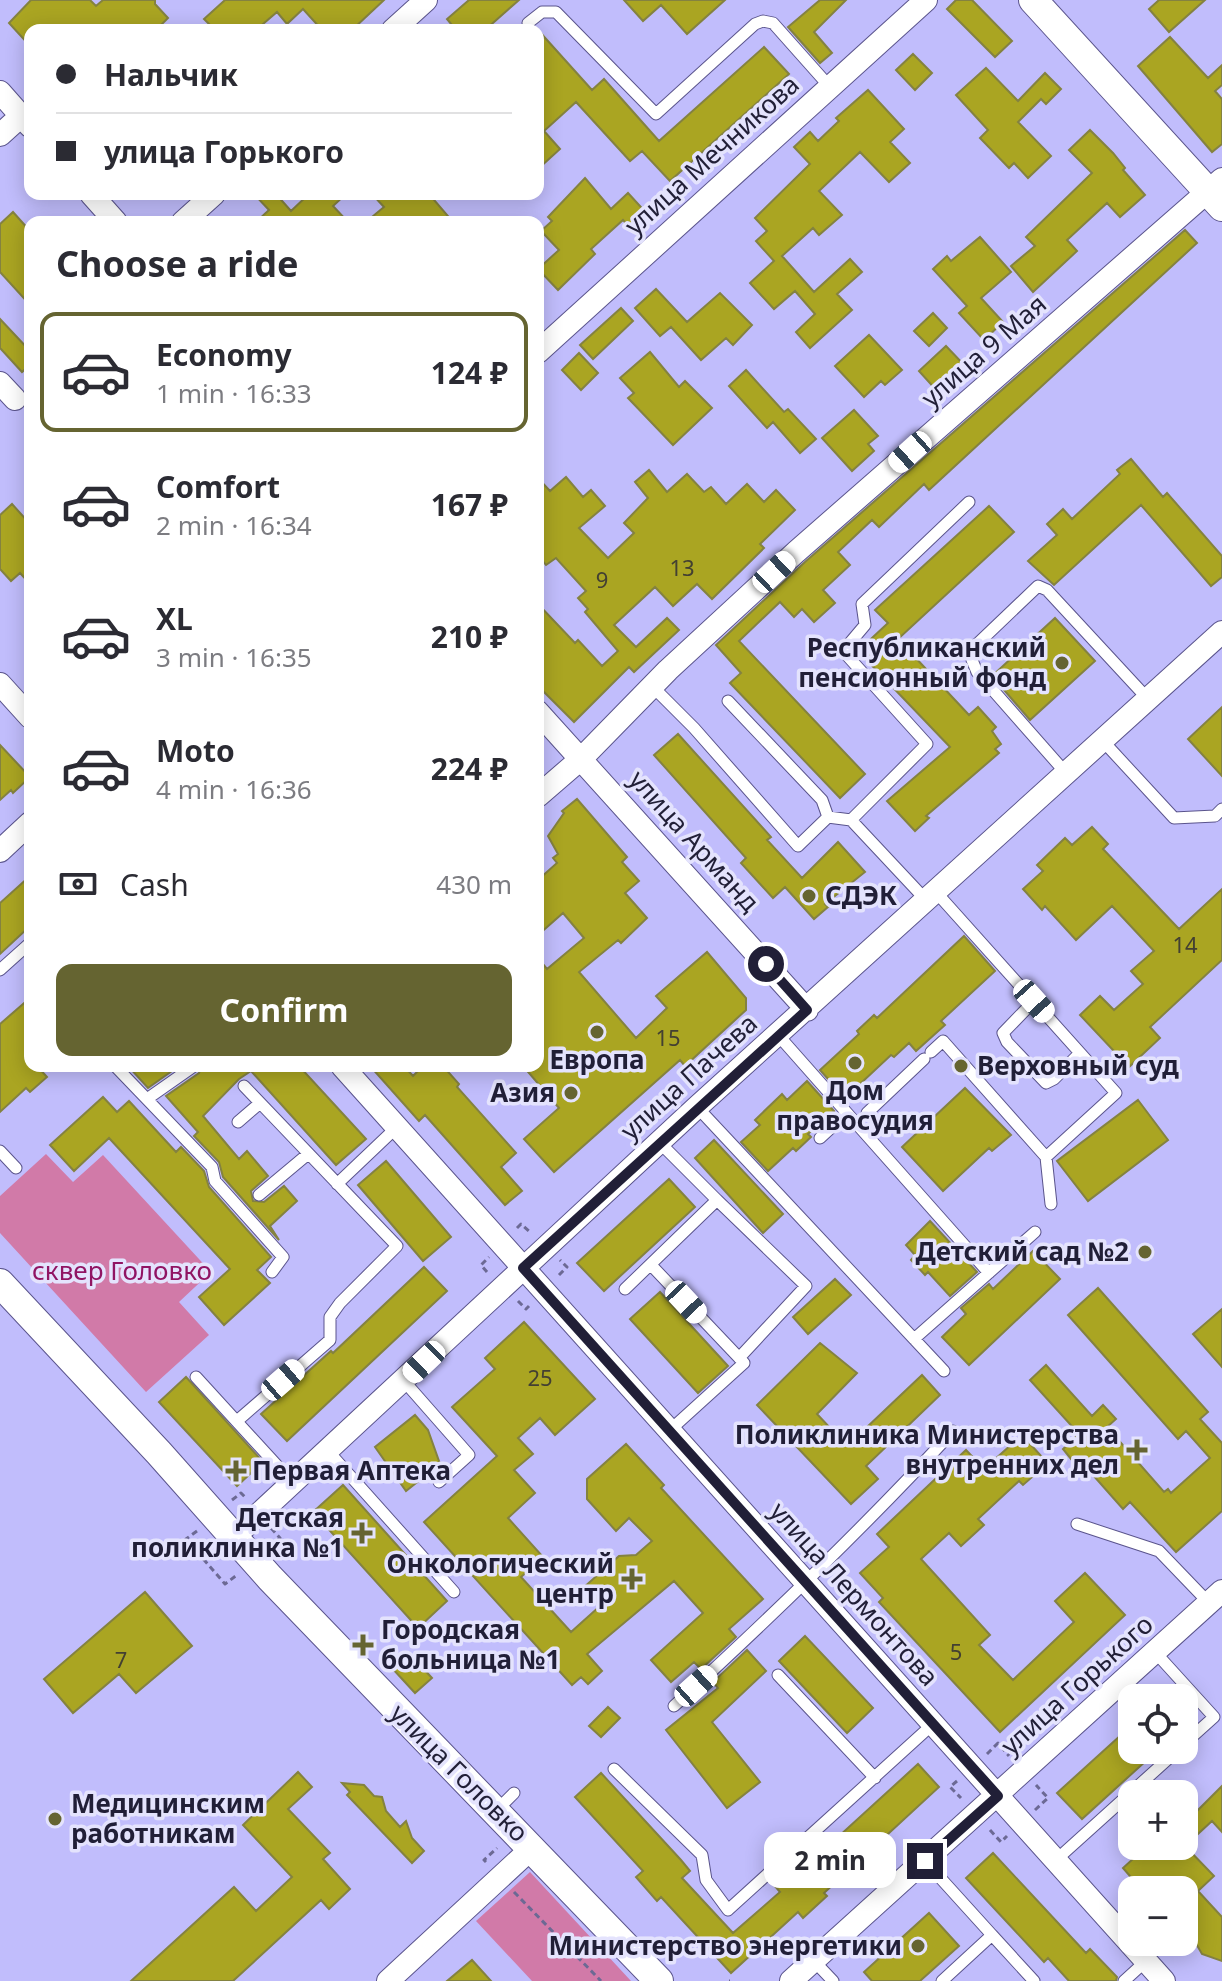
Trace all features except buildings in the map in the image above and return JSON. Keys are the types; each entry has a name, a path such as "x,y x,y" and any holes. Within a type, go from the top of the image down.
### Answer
{"street":[{"path":"400,24 426,0"},
{"name":"улица Мечникова","path":"544,347 926,0"},
{"path":"1033,0 1217,193"},
{"path":"0,92 24,119"},
{"path":"0,135 24,122"},
{"name":"улица 9 Мая","path":"544,791 796,552 1217,193"},
{"path":"96,200 111,216"},
{"path":"190,216 207,200"},
{"name":"улица Пачева","path":"234,1537 697,1107 1222,632"},
{"path":"0,684 24,710"},
{"name":"улица Арманд","path":"544,718 807,1010"},
{"path":"0,851 24,829"},
{"name":"улица Лермонтова","path":"347,1072 1164,1981"},
{"name":"улица Головко","path":"0,1283 270,1578 505,1802 533,1847 659,1981"},
{"name":"улица Горького","path":"791,1981 1216,1597"},
{"path":"388,1981 533,1847"}],"lane":[{"path":"528,23 542,12 556,12 656,114 755,24 763,21 773,23 829,86"},
{"path":"851,820 927,744 843,651 865,625 862,604 969,502"},
{"path":"1065,772 977,672 972,660 972,649 1038,586 1047,590 1147,698"},
{"path":"652,686 694,728 798,846 828,817"},
{"path":"728,701 822,800 828,817"},
{"path":"1101,739 1174,818 1215,816 1222,809"},
{"path":"828,817 851,820 930,895 1034,1001 1116,1093 1046,1157"},
{"path":"0,970 24,948"},
{"path":"1034,1001 1003,1033 1007,1042 1046,1083 1080,1053"},
{"path":"778,1035 989,1273"},
{"path":"867,1113 943,1041 1046,1157 1051,1204"},
{"path":"121,1072 212,1167 215,1181 283,1257 272,1272"},
{"path":"147,1099 185,1072"},
{"path":"237,1421 330,1340 330,1317 397,1246 244,1086"},
{"path":"238,1122 260,1103"},
{"path":"697,1107 944,1371"},
{"path":"820,1138 847,1113"},
{"path":"337,1184 397,1127"},
{"path":"659,1142 806,1286 739,1358"},
{"path":"0,1151 16,1168"},
{"path":"259,1195 308,1154"},
{"path":"625,1289 717,1200"},
{"path":"914,1339 1035,1232"},
{"path":"651,1265 744,1363 669,1431"},
{"path":"196,1377 293,1483"},
{"path":"404,1381 469,1455 439,1482"},
{"path":"674,1706 807,1584 953,1431"},
{"path":"328,1451 454,1592"},
{"path":"1077,1524 1159,1551 1216,1597"},
{"path":"1155,1652 1184,1684"},
{"path":"778,1675 875,1778"},
{"path":"1198,1699 1214,1717 1198,1731"},
{"path":"614,1769 702,1855 706,1880 728,1910 933,1724"},
{"path":"1056,1860 1162,1764"},
{"path":"925,1861 1034,1981"},
{"path":"942,1981 992,1935"},
{"path":"814,1961 833,1981"},
{"path":"1124,1981 1146,1961"}],"path":[{"path":"511,1234 521,1224 535,1237"},
{"path":"493,1252 481,1265 493,1277"},
{"path":"553,1281 567,1267 557,1258"},
{"path":"518,1301 526,1309 532,1303"},
{"path":"229,1503 241,1493 250,1502"},
{"path":"200,1528 186,1539 225,1584 240,1572"},
{"path":"271,1528 280,1538 271,1546"},
{"path":"985,1755 998,1743 1014,1762"},
{"path":"959,1778 950,1787 967,1805"},
{"path":"1035,1784 1048,1798 1035,1810"},
{"path":"985,1824 1001,1842 1011,1832"},
{"path":"511,1889 601,1981"}],"green space":[{"name":"сквер Головко","path":"46,1154 73,1182 103,1155 211,1272 179,1302 209,1335 146,1392 0,1233 0,1196"},
{"path":"530,1872 631,1981 532,1981 476,1921"}],"place":[{"name":"Республиканский пенсионный фонд","path":"1062,663"},
{"name":"СДЭК","path":"809,896"},
{"name":"Европа","path":"597,1032"},
{"name":"Дом правосудия","path":"855,1063"},
{"name":"Верховный суд","path":"961,1066"},
{"name":"Азия","path":"571,1093"},
{"name":"Детский сад №2","path":"1145,1252"},
{"name":"Поликлиника Министерства внутренних дел","path":"1137,1450"},
{"name":"Первая Аптека","path":"236,1471"},
{"name":"Детская поликлинка №1","path":"362,1533"},
{"name":"Онкологический центр","path":"632,1579"},
{"name":"Городская больница №1","path":"363,1645"},
{"name":"Медицинским работникам","path":"55,1819"},
{"name":"Министерство энергетики","path":"918,1946"}],"route":[{"path":"766,964 807,1010 523,1268 998,1796 925,1861"}]}
